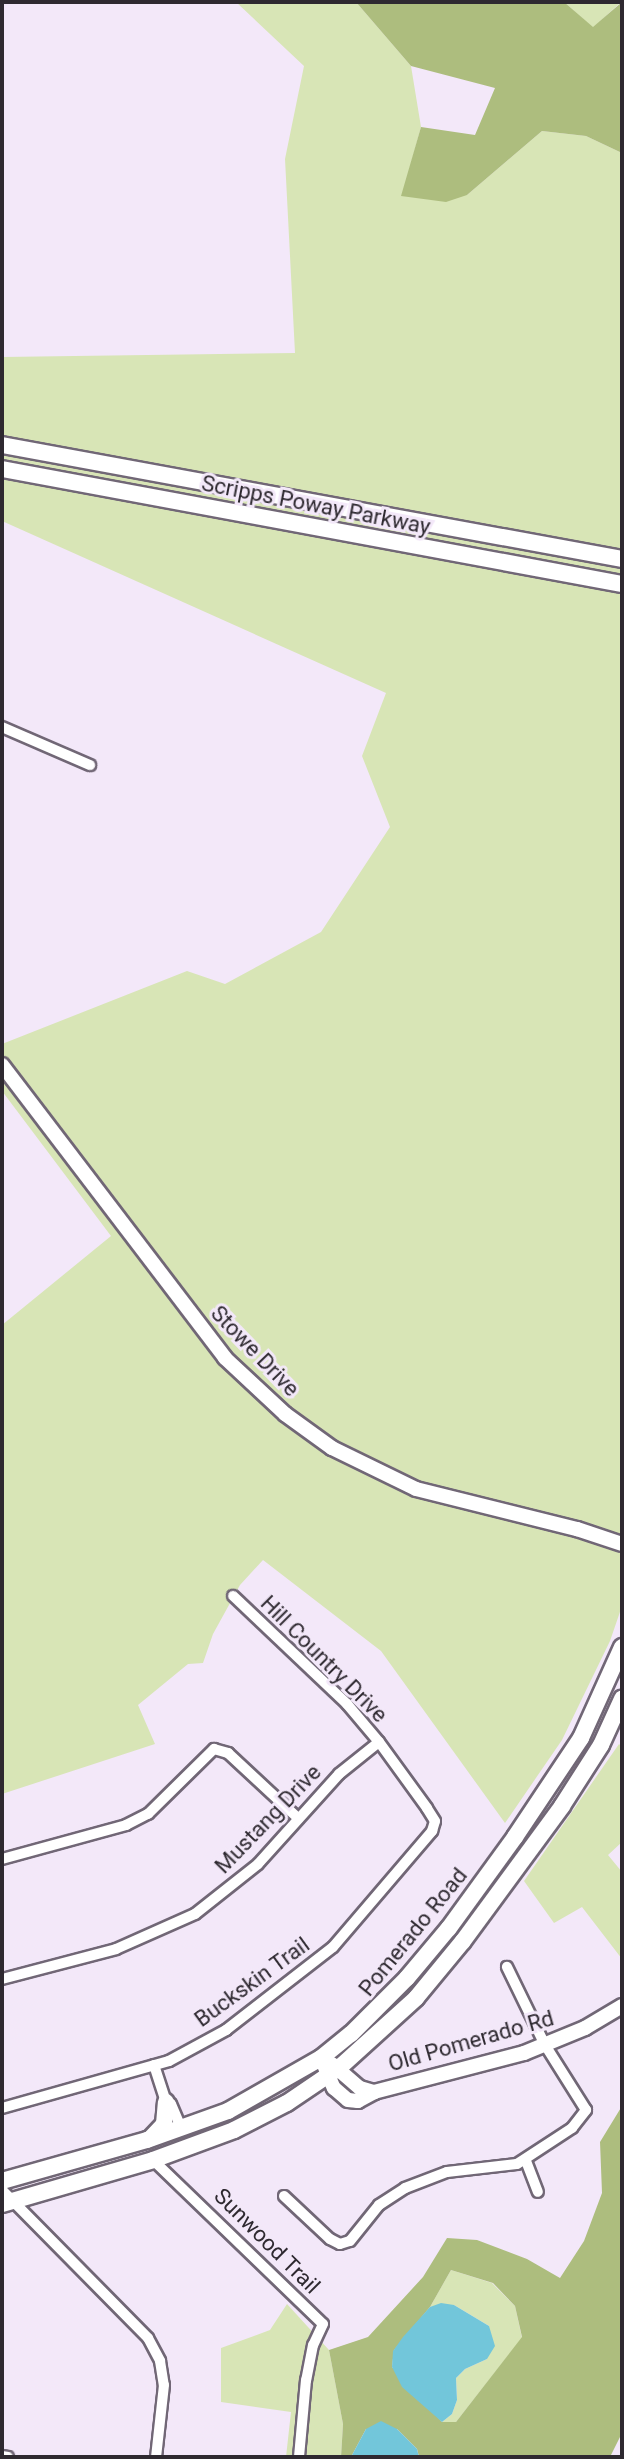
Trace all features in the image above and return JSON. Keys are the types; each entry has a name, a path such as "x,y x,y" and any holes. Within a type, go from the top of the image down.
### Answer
{"main road":[{"name":"Scripps Poway Parkway","path":"2,445 622,559"},
{"name":"Scripps Poway Parkway","path":"2,469 622,584"},
{"name":"Stowe Drive","path":"2,1065 225,1358 285,1414 332,1448 416,1489 577,1529 622,1544"},
{"name":"Pomerado Road","path":"2,2181 151,2138 228,2111 321,2058 380,2009 449,1928 581,1738 622,1647"},
{"name":"Pomerado Road","path":"5,2198 153,2160 234,2130 334,2073 416,1998 463,1941 562,1806 601,1745 622,1699"},
{"name":"Old Pomerado Rd","path":"334,2073 374,2092 545,2045 622,2006"},
{"path":"321,2058 334,2073"},
{"path":"151,2138 164,2124 166,2102"},
{"path":"153,2160 162,2150 175,2145 181,2128"}],"street":[{"path":"2,727 90,765"},
{"name":"Hill Country Drive","path":"233,1596 347,1704 427,1808 435,1821 432,1831"},
{"name":"Mustang Drive","path":"2,1979 116,1949 173,1926 237,1883 339,1774 379,1742"},
{"path":"2,1859 90,1836 148,1814 214,1749 228,1753 298,1818"},
{"name":"Buckskin Trail","path":"2,2108 154,2065 226,2030 333,1947 432,1831"},
{"path":"284,2196 330,2239 340,2244 354,2236 383,2202 415,2182 447,2172 479,2170 526,2161 559,2139 582,2117 586,2110 582,2100 545,2045 507,1967"},
{"path":"154,2065 166,2102 171,2104 181,2128"},
{"name":"Sunwood Trail","path":"153,2160 323,2324 313,2345 306,2380 299,2457"},
{"path":"526,2161 538,2192"},
{"path":"5,2198 148,2338 160,2361 164,2385 156,2457"},
{"path":"2,2456 8,2457"}],"green space":[{"path":"236,2 356,2 411,66 421,127 402,196 467,195 542,131 586,136 622,153 622,1606 610,1641 562,1740 505,1823 381,1651 263,1560 240,1585 213,1634 203,1663 188,1664 138,1705 155,1744 2,1794 2,1325 111,1236 2,1091 2,1044 187,971 225,984 321,932 390,827 362,756 386,693 2,521 2,357 295,353 285,159 304,66"},
{"path":"356,2 564,2 593,27 622,2 622,153 586,136 542,131 467,195 446,202 401,196 421,127 475,135 495,88 411,66"},
{"path":"564,2 621,2 593,28"},
{"path":"619,1744 622,1747 622,1842 608,1855 622,1872 622,1959 582,1907 554,1923 524,1881"},
{"path":"622,2106 622,2433 610,2457 419,2457 417,2449 397,2429 366,2429 351,2457 341,2457 343,2424 329,2350 368,2337 423,2277 447,2238 477,2240 527,2259 560,2278 584,2241 602,2193 600,2142","holes":["451,2270 493,2283 515,2306 522,2337 456,2422 442,2422 392,2367 394,2350 430,2307"]},
{"path":"451,2270 492,2283 515,2306 522,2338 456,2422 442,2422 452,2414 457,2400 456,2378 465,2369 487,2359 489,2326 454,2305 430,2307"},
{"path":"287,2304 329,2350 343,2424 341,2457 286,2457 291,2412 221,2402 221,2348 270,2330"}],"water":[{"path":"441,2303 454,2305 489,2326 495,2346 487,2359 465,2369 456,2378 457,2400 452,2414 442,2422 402,2387 392,2367 393,2351 403,2337 430,2307"},
{"path":"381,2421 397,2429 417,2449 419,2457 351,2457 366,2429"}]}
